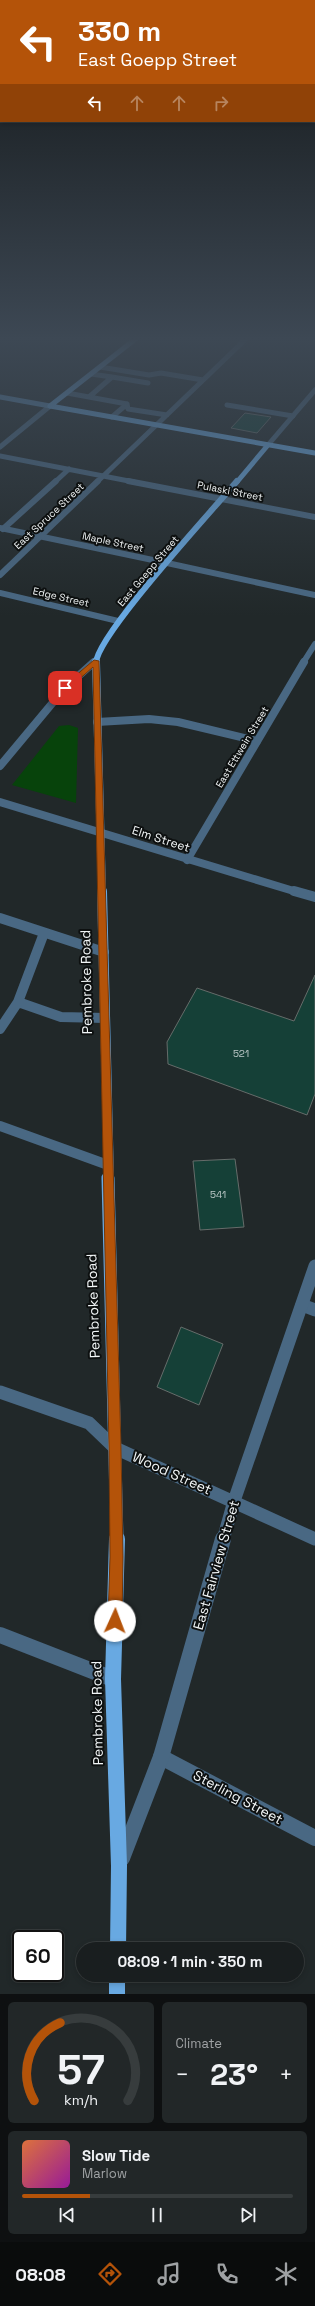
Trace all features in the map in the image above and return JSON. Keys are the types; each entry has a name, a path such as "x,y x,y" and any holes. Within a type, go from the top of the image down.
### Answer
{"main road":[{"path":"185,430 315,453"},
{"name":"East Goepp Street","path":"96,661 98,652 118,621 268,445"},
{"name":"Pembroke Road","path":"96,661 117,1557 113,1679 119,1866 118,1942"},
{"path":"117,1982 117,1994"}],"street":[{"path":"0,447 21,430"},
{"name":"East Spruce Street","path":"0,575 152,430"},
{"name":"East Goepp Street","path":"268,445 281,430"},
{"name":"Pulaski Street","path":"0,456 315,517"},
{"path":"2,529 68,469"},
{"name":"Maple Street","path":"2,529 315,595"},
{"name":"Edge Street","path":"0,593 118,621"},
{"name":"East Ettwein Street","path":"187,860 315,644"},
{"name":"East Goepp Street","path":"0,766 65,688 96,661"},
{"path":"97,722 149,719 178,722 257,741"},
{"name":"Elm Street","path":"0,802 100,831 187,860 315,897"},
{"path":"0,918 104,952"},
{"path":"0,1029 18,1002 44,933"},
{"path":"18,1002 61,1017 105,1018"},
{"path":"0,1126 108,1165"},
{"name":"East Fairview Street","path":"119,1866 161,1757 234,1501 308,1307 315,1266"},
{"name":"Wood Street","path":"0,1392 89,1423 115,1448 315,1539"},
{"path":"0,1635 113,1679"},
{"name":"Sterling Street","path":"161,1757 315,1838"}],"green space":[{"path":"69,725 78,728 76,803 12,785 59,726"}],"building":[{"path":"242,430 260,430 257,433"},
{"path":"315,975 315,1094 307,1115 168,1064 167,1042 197,988 294,1021"},
{"path":"235,1159 244,1227 200,1230 193,1161"},
{"path":"181,1327 223,1344 199,1405 157,1387"}],"route":[{"path":"65,688 96,661 115,1448 117,1557 115,1621"}]}
